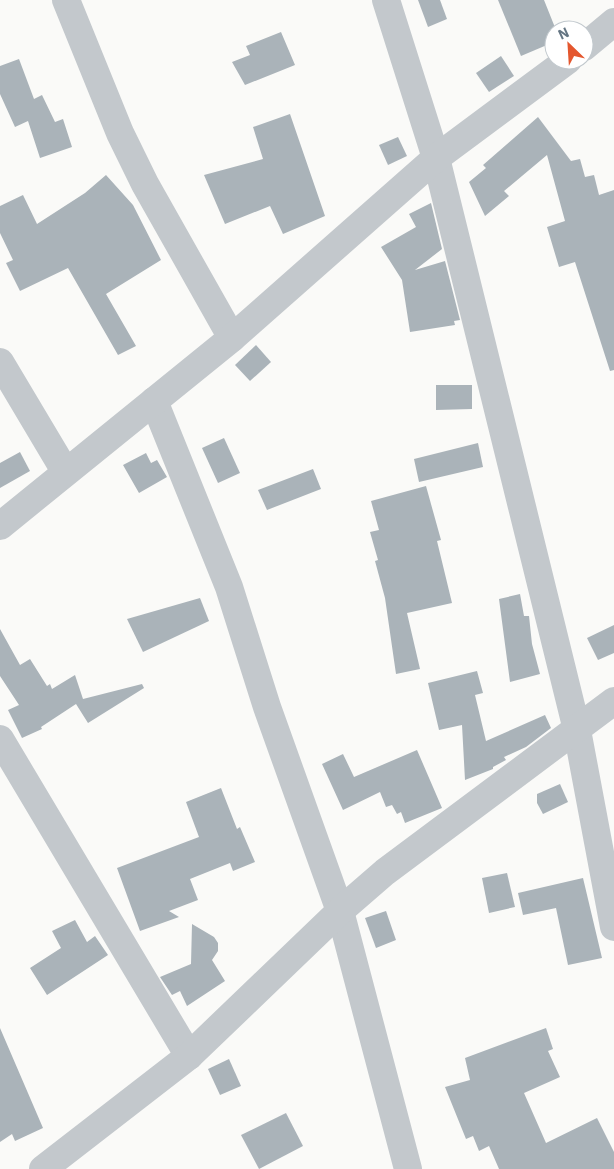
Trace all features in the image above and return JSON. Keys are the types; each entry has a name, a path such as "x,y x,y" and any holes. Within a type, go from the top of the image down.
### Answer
{"street":[{"path":"66,0 120,133 145,184 232,338"},
{"path":"386,0 436,158 577,730 614,928"},
{"path":"594,39 614,22"},
{"path":"0,526 232,338 436,158 555,70"},
{"path":"0,362 65,472"},
{"path":"154,401 229,587 267,707 340,911 408,1169"},
{"path":"43,1169 189,1056 340,911 385,872 614,701"},
{"path":"0,739 189,1056"}],"building":[{"path":"418,0 440,0 447,19 428,27"},
{"path":"498,0 544,0 552,20 544,20 544,46 521,56"},
{"path":"281,32 295,65 245,85 232,62 250,55 246,46"},
{"path":"501,56 514,76 489,92 476,73"},
{"path":"19,59 34,99 42,95 55,122 63,119 72,147 40,158 28,121 15,127 0,94 0,66"},
{"path":"290,114 325,216 283,234 270,206 225,224 204,175 263,159 253,127"},
{"path":"538,117 571,161 580,159 585,177 594,175 599,195 614,190 614,370 610,371 575,262 559,267 547,227 565,221 547,155 504,191 509,196 485,216 469,182 486,168 483,165"},
{"path":"398,137 407,156 388,165 379,145"},
{"path":"106,175 133,205 161,260 106,294 136,346 118,355 68,268 20,291 6,263 13,260 0,233 0,206 23,195 37,224 85,193"},
{"path":"431,203 442,249 415,270 445,261 460,320 454,321 455,325 410,332 402,280 381,247 416,227 409,214"},
{"path":"256,345 271,362 250,381 235,365"},
{"path":"436,385 472,385 472,409 436,410"},
{"path":"224,438 240,473 218,483 202,448"},
{"path":"478,443 483,467 419,482 414,459"},
{"path":"20,452 30,471 0,488 0,463"},
{"path":"146,453 151,463 157,460 167,477 139,493 123,465"},
{"path":"313,469 321,489 267,510 258,490"},
{"path":"426,486 441,540 437,541 452,603 407,613 420,669 396,674 385,598 375,561 378,560 370,532 379,530 371,501"},
{"path":"520,594 524,616 529,616 532,644 540,674 510,682 499,599"},
{"path":"200,598 209,621 143,652 127,619"},
{"path":"614,625 614,653 598,660 587,638"},
{"path":"0,629 20,665 30,659 47,686 50,684 52,689 75,675 83,699 142,684 144,688 88,723 76,704 41,727 42,729 22,738 8,710 19,705 0,676"},
{"path":"477,671 483,693 475,695 486,741 545,715 551,728 526,747 504,757 506,760 493,767 493,769 465,780 462,725 439,730 428,683"},
{"path":"417,750 442,808 405,823 401,812 397,814 392,805 386,807 380,792 343,810 322,764 343,754 354,777"},
{"path":"560,784 568,802 543,814 537,803 537,794"},
{"path":"221,788 237,829 240,827 255,862 233,871 230,863 190,879 198,900 169,911 179,917 140,931 117,868 199,837 186,802"},
{"path":"507,873 515,907 489,913 482,878"},
{"path":"583,878 602,958 568,965 556,908 523,915 518,893"},
{"path":"386,911 396,940 376,948 365,918"},
{"path":"75,920 87,942 95,936 108,955 47,995 30,968 61,948 52,931"},
{"path":"192,924 214,937 218,943 218,951 212,960 225,981 187,1006 180,991 172,995 160,977 191,964"},
{"path":"0,1028 43,1128 15,1141 12,1134 0,1142"},
{"path":"546,1028 553,1049 548,1051 560,1077 524,1093 546,1143 597,1118 614,1152 614,1169 499,1169 489,1146 479,1151 473,1136 466,1139 445,1087 470,1080 465,1058"},
{"path":"229,1059 241,1086 220,1095 208,1069"},
{"path":"286,1113 303,1146 259,1169 241,1135"}]}
